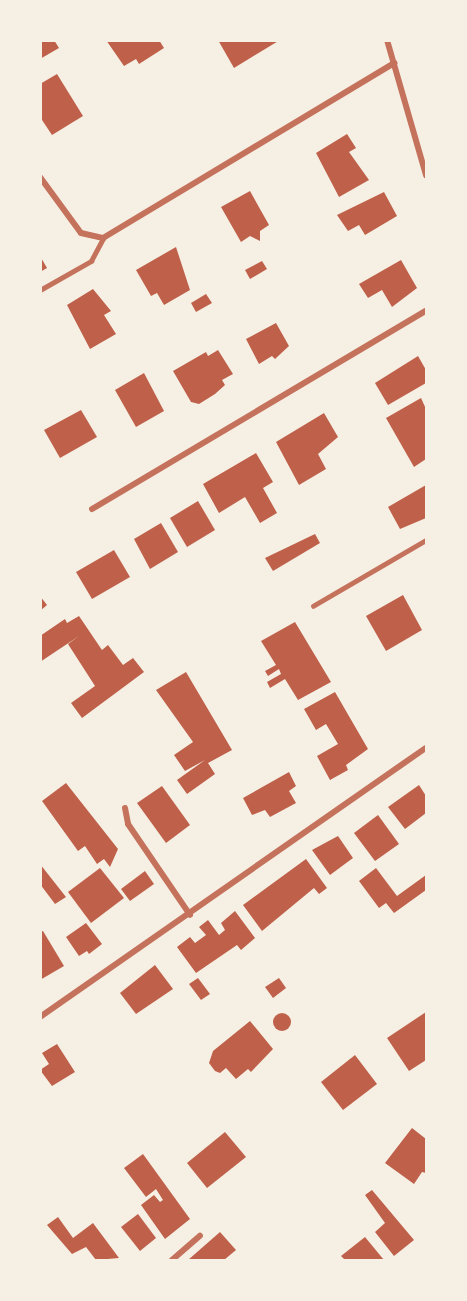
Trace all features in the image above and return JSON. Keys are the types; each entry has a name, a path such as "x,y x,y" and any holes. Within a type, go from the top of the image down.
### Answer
{"street":[{"path":"387,40 426,175"},
{"path":"40,177 81,233 103,238 394,63"},
{"path":"92,509 426,311"},
{"path":"40,1017 190,915 426,748"},
{"path":"125,808 128,824 190,915"},
{"path":"172,1260 200,1236"}],"lane":[{"path":"40,290 92,261 103,238"},
{"path":"313,606 426,540"}],"building":[{"path":"40,40 54,40 59,48 40,59"},
{"path":"106,40 159,40 164,48 139,64 136,59 124,66"},
{"path":"218,40 280,40 234,68"},
{"path":"57,74 83,116 52,135 40,117 40,84"},
{"path":"347,134 356,148 349,152 369,180 339,197 316,153"},
{"path":"250,191 269,225 260,231 260,241 250,236 241,242 221,207"},
{"path":"384,192 397,216 365,235 359,225 348,231 337,215"},
{"path":"176,247 190,290 164,305 157,293 151,296 136,270"},
{"path":"40,256 47,268 40,272"},
{"path":"401,260 417,288 392,307 382,290 368,298 359,284"},
{"path":"262,261 267,269 250,279 245,270"},
{"path":"93,289 111,311 104,315 116,334 90,349 67,305"},
{"path":"206,294 212,303 196,312 191,303"},
{"path":"276,323 289,346 275,359 272,356 259,364 246,339"},
{"path":"218,350 233,374 222,380 225,385 215,394 199,404 191,402 173,371 206,352 208,356"},
{"path":"418,356 426,370 426,383 388,405 375,383"},
{"path":"144,373 164,411 136,427 115,390"},
{"path":"421,398 426,409 426,459 414,467 386,418"},
{"path":"81,410 97,437 60,458 44,430"},
{"path":"324,413 338,437 318,454 326,469 299,485 276,442"},
{"path":"256,453 273,482 263,488 277,513 260,523 245,497 219,513 203,484"},
{"path":"426,485 426,518 400,529 388,507"},
{"path":"198,501 215,530 187,547 170,518"},
{"path":"161,523 178,552 150,569 134,539"},
{"path":"315,534 320,543 273,571 265,558"},
{"path":"114,550 130,577 92,599 76,572"},
{"path":"403,595 422,630 386,651 366,616"},
{"path":"40,596 47,605 40,611"},
{"path":"79,616 102,650 108,645 123,665 133,658 144,672 82,718 71,703 95,686 68,644 79,636 40,662 40,636 65,619 67,623"},
{"path":"295,622 331,682 298,700 285,679 270,688 267,682 281,674 279,669 268,676 265,671 276,665 261,641"},
{"path":"186,672 232,750 208,763 215,774 187,794 177,780 205,760 185,771 174,755 193,742 156,690"},
{"path":"335,692 368,749 346,765 348,770 330,780 317,756 338,744 326,724 316,730 304,709"},
{"path":"289,772 296,786 289,791 296,803 270,817 265,810 252,815 243,798"},
{"path":"66,783 118,849 110,867 104,859 97,864 85,846 78,851 42,801"},
{"path":"419,785 426,796 426,813 405,829 388,807"},
{"path":"162,786 190,825 166,843 137,803"},
{"path":"378,815 399,844 375,861 354,833"},
{"path":"338,836 353,858 330,875 312,850"},
{"path":"306,859 327,888 319,894 314,888 262,931 243,905"},
{"path":"40,864 66,897 55,904 40,884"},
{"path":"100,868 124,898 91,923 68,892"},
{"path":"376,868 397,896 426,875 426,890 394,913 386,903 379,908 359,881"},
{"path":"145,871 154,884 130,901 121,889"},
{"path":"235,911 255,938 241,950 237,945 196,973 177,947 190,937 195,943 206,935 199,927 208,920 219,935 225,930 221,923"},
{"path":"86,923 102,944 89,954 87,951 79,956 66,937"},
{"path":"43,931 64,966 40,980 40,932"},
{"path":"155,965 173,989 136,1014 120,993"},
{"path":"198,978 210,994 201,1000 189,984"},
{"path":"279,978 286,988 273,998 265,987"},
{"path":"426,1012 426,1060 409,1071 387,1038"},
{"path":"282,1013 288,1016 291,1022 288,1028 282,1031 276,1028 273,1022 276,1016"},
{"path":"250,1021 273,1049 251,1072 248,1069 236,1079 226,1068 220,1073 215,1071 209,1063 213,1051"},
{"path":"57,1044 75,1072 52,1086 40,1070 49,1064 42,1053"},
{"path":"355,1055 377,1084 343,1110 321,1082"},
{"path":"412,1128 426,1139 426,1173 422,1172 414,1184 385,1163"},
{"path":"225,1132 246,1157 207,1188 187,1163"},
{"path":"143,1154 190,1219 165,1239 141,1205 154,1195 160,1202 163,1200 156,1189 146,1197 124,1168"},
{"path":"372,1190 414,1240 394,1256 375,1232 385,1223 365,1195"},
{"path":"138,1214 156,1238 140,1251 121,1227"},
{"path":"58,1217 73,1238 93,1223 119,1258 96,1260 86,1247 72,1254 47,1225"},
{"path":"220,1232 236,1250 224,1260 188,1260"},
{"path":"365,1237 384,1260 345,1260 341,1256"}]}
